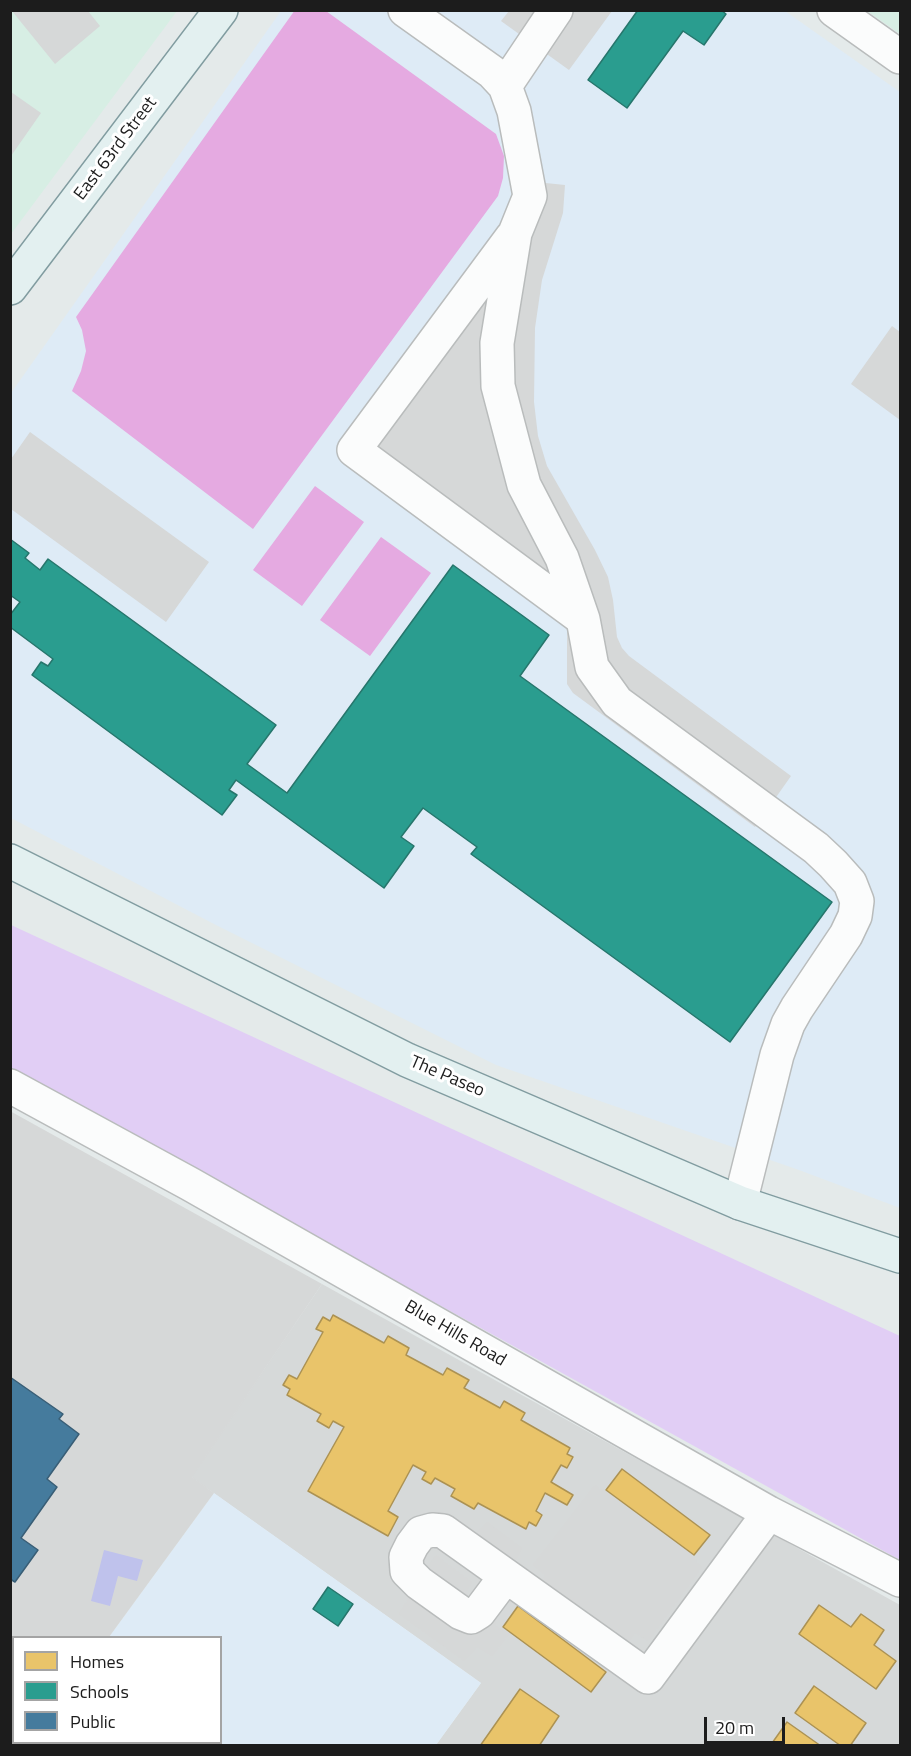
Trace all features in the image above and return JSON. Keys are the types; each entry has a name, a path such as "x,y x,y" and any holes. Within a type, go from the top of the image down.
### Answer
{"main road":[{"name":"East 63rd Street","path":"10,288 221,10"},
{"name":"The Paseo","path":"10,861 407,1060 740,1203 900,1256"}],"street":[{"path":"405,10 492,72 506,86 514,111 530,196 514,233 354,450 583,619"},
{"path":"506,86 556,10"},
{"path":"834,10 900,57"},
{"path":"514,233 497,343 498,386 524,485 562,558 583,619 592,667 617,702 816,848 850,883 857,901 855,916 846,935 788,1024 777,1055 740,1203"},
{"name":"Blue Hills Road","path":"10,1086 190,1184 769,1513 900,1580"},
{"path":"506,1576 648,1677 769,1513"}],"shaded area":[{"path":"295,10 326,11 496,134 504,156 503,178 498,196 253,529 72,391 81,371 86,351 82,330 76,317"},
{"path":"11,11 177,11 11,234"},
{"path":"12,11 88,11 100,26 55,64"},
{"path":"281,11 785,11 900,92 900,1208 799,1170 496,1065 214,924 11,818 11,393"},
{"path":"509,11 612,11 569,70 501,21"},
{"path":"867,11 900,11 900,34"},
{"path":"11,92 41,113 11,156"},
{"path":"517,180 565,185 563,213 542,280 535,328 534,402 538,436 547,466 608,577 617,637 622,648 629,656 791,776 755,827 573,693 567,684 567,630 560,620 345,441 510,212"},
{"path":"892,326 900,332 900,420 851,384"},
{"path":"30,432 209,562 166,622 11,509 11,459"},
{"path":"315,486 364,522 302,606 253,570"},
{"path":"381,537 431,573 370,656 320,620"},
{"path":"11,925 900,1336 900,1560 11,1068"},
{"path":"10,1111 322,1284 192,1477 214,1493 110,1636 12,1636 12,1744 32,1744 31,1746 10,1745"},
{"path":"322,1284 900,1605 900,1745 436,1745 481,1683 191,1477"},
{"path":"595,1485 603,1491 606,1490 694,1555 702,1567 648,1641 634,1634 608,1672 511,1602 504,1605 496,1617 496,1626 509,1634 492,1656 477,1647 464,1661 399,1614 409,1597 392,1580 389,1569 391,1556 476,1534 487,1522 522,1548 515,1562 542,1581 544,1574 533,1565","holes":["439,1548 478,1577 479,1586 470,1597 466,1592 472,1582 436,1555 429,1565 424,1565 423,1558 428,1549"]},
{"path":"214,1493 481,1683 436,1745 31,1746 32,1744 222,1744 222,1636 110,1636"},
{"path":"104,1550 143,1560 137,1581 118,1576 110,1606 91,1601"}],"building: Homes":[{"path":"333,1315 384,1343 388,1336 409,1348 406,1355 443,1375 447,1368 469,1380 464,1388 500,1408 504,1401 525,1413 521,1420 570,1448 567,1454 573,1457 567,1468 561,1465 551,1482 573,1495 567,1505 545,1493 536,1511 542,1515 536,1526 529,1522 526,1529 478,1503 474,1509 451,1496 455,1489 435,1478 431,1484 422,1479 426,1472 413,1465 388,1511 398,1517 388,1536 308,1491 344,1427 333,1421 329,1428 317,1421 321,1414 287,1395 290,1389 283,1385 289,1375 297,1379 323,1332 316,1329 323,1317 330,1321"},
{"path":"622,1469 710,1535 694,1555 606,1490"},
{"path":"819,1605 851,1627 861,1614 884,1630 874,1645 896,1661 876,1689 799,1634"},
{"path":"518,1606 606,1672 591,1692 503,1627"},
{"path":"814,1686 866,1723 850,1746 841,1746 795,1713"},
{"path":"520,1689 559,1716 539,1746 480,1746"},
{"path":"787,1722 821,1746 770,1746"}],"building: Schools":[{"path":"638,10 721,10 726,14 704,45 683,31 627,108 588,80"},
{"path":"10,539 29,553 25,558 40,570 48,559 276,725 247,764 287,793 453,565 549,635 520,676 832,902 730,1042 471,854 477,847 423,808 401,837 414,846 384,888 236,780 229,790 237,795 222,815 32,675 41,662 48,666 53,659 10,627 10,615 20,602 10,595"},
{"path":"328,1587 353,1604 338,1626 313,1609"}],"building: Public":[{"path":"10,1377 63,1414 59,1419 79,1434 47,1479 57,1487 21,1538 38,1550 15,1582 10,1579"}]}
